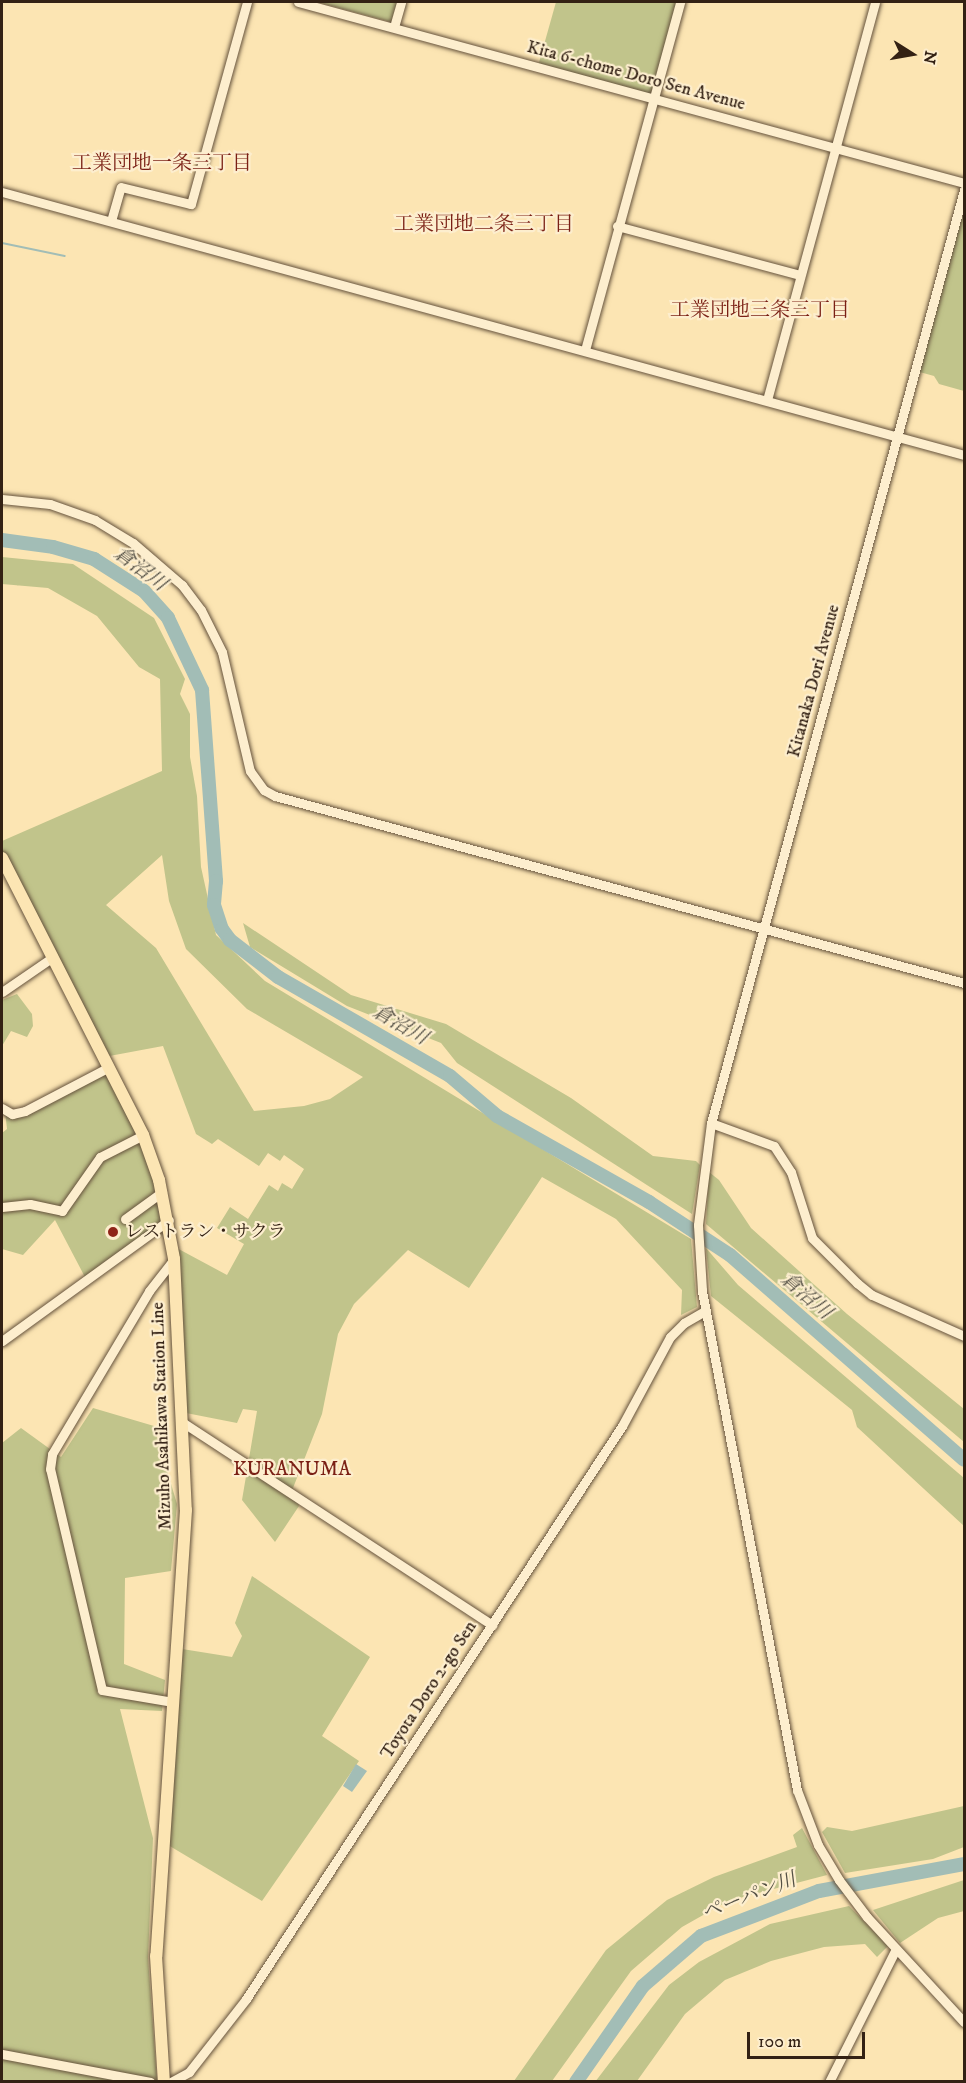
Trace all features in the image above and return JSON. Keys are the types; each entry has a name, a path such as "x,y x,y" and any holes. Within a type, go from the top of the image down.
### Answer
{"main road":[{"name":"Mizuho Asahikawa Station Line","path":"3,864 53,957 142,1135 162,1192 169,1220 174,1259 186,1510 156,1956 164,2082"}],"street":[{"path":"111,221 121,187 191,204 247,2"},
{"name":"Kita 6-chome Doro Sen Avenue","path":"298,2 964,183"},
{"path":"394,27 401,2"},
{"path":"585,350 680,2"},
{"path":"767,400 875,2"},
{"name":"Kitanaka Dori Avenue","path":"964,190 711,1123 700,1182 698,1225 705,1311 759,1582 781,1717 797,1790 819,1847 867,1917 964,2022"},
{"path":"2,192 964,455"},
{"path":"617,226 800,275"},
{"path":"2,499 50,504 95,520 133,543 182,585 201,610 222,652 250,771 264,790 275,796 964,983"},
{"path":"2,992 53,957"},
{"path":"2,1108 12,1114 25,1111 109,1067"},
{"path":"711,1123 774,1146 791,1172 812,1239 857,1283 872,1295 964,1336"},
{"path":"2,1206 30,1204 62,1211 100,1157 142,1135"},
{"path":"125,1219 162,1192"},
{"path":"2,1341 169,1220"},
{"path":"173,1702 102,1690 50,1469 52,1454 149,1291 174,1259"},
{"name":"Toyota Doro 2-go Sen","path":"171,2082 189,2072 246,1999 622,1426 670,1337 684,1323 705,1311"},
{"path":"182,1422 492,1625"},
{"path":"829,2082 896,1949"},
{"path":"2,2054 150,2082"}],"green space":[{"path":"317,2 397,2 391,22"},
{"path":"556,2 680,2 654,97 538,66"},
{"path":"964,190 964,391 939,384 934,376 916,371"},
{"path":"2,557 73,564 154,618 185,679 180,694 190,714 190,757 197,796 201,867 216,935 265,981 691,1239 697,1307 681,1315 682,1290 616,1219 542,1177 469,1288 408,1250 354,1304 338,1334 322,1414 293,1488 299,1506 275,1542 242,1500 257,1411 243,1409 237,1423 181,1412 173,1246 227,1275 244,1244 217,1228 230,1207 248,1219 269,1185 278,1191 282,1183 292,1189 304,1169 284,1155 280,1161 268,1153 259,1166 218,1139 212,1144 196,1134 163,1046 104,1057 2,858 2,841 162,771 160,679 139,667 97,616 48,588 2,584","holes":["162,855 169,901 186,949 247,1009 363,1077 330,1099 304,1106 254,1111 156,948 106,905"]},
{"path":"243,923 351,995 446,1024 571,1098 653,1156 696,1161 700,1165 692,1214 457,1063 441,1043 347,1006 250,947"},
{"path":"17,994 32,1014 33,1026 27,1037 11,1031 2,1046 2,1000"},
{"path":"109,1067 143,1135 169,1220 86,1279 55,1220 23,1255 2,1249 2,1133 7,1129 5,1111 12,1114"},
{"path":"709,1172 719,1180 751,1228 847,1314 964,1409 964,1442 706,1224"},
{"path":"706,1248 738,1285 964,1478 964,1526 857,1427 852,1410 711,1296"},
{"path":"93,1408 154,1426 177,1504 171,1571 125,1578 124,1664 165,1680 162,1711 120,1709 153,1838 148,1958 157,2081 2,2082 2,1443 21,1428 61,1457"},
{"path":"252,1576 370,1657 322,1736 359,1761 262,1901 163,1842 176,1648 232,1657 242,1636 235,1623"},
{"path":"964,1806 964,1847 933,1859 845,1873 822,1832 827,1827 852,1831"},
{"path":"802,1828 827,1875 728,1901 682,1927 631,1971 552,2081 514,2081 606,1950 667,1900 714,1877 797,1847 793,1835"},
{"path":"964,1880 964,1911 938,1918 900,1943 873,1910"},
{"path":"849,1906 888,1946 877,1957 865,1944 824,1947 771,1961 725,1980 685,2014 637,2081 595,2082 669,1985 699,1962 770,1924"}],"water":[{"path":"356,1764 367,1771 352,1792 343,1786"}],"waterway":[{"path":"2,243 65,256"},
{"name":"倉沼川","path":"2,540 53,547 94,559 144,591 168,618 202,690 216,881 214,905 222,929 230,940 278,977 450,1076 497,1116 649,1202 730,1255 964,1460"},
{"name":"ペーパン川","path":"576,2082 643,1986 701,1936 819,1891 964,1864"}],"place":[{"name":"レストラン・サクラ","path":"113,1232"}],"district":[{"name":"工業団地一条三丁目","path":"162,163"},
{"name":"工業団地二条三丁目","path":"484,224"},
{"name":"工業団地三条三丁目","path":"760,310"},
{"name":"KURANUMA","path":"292,1469"}]}
